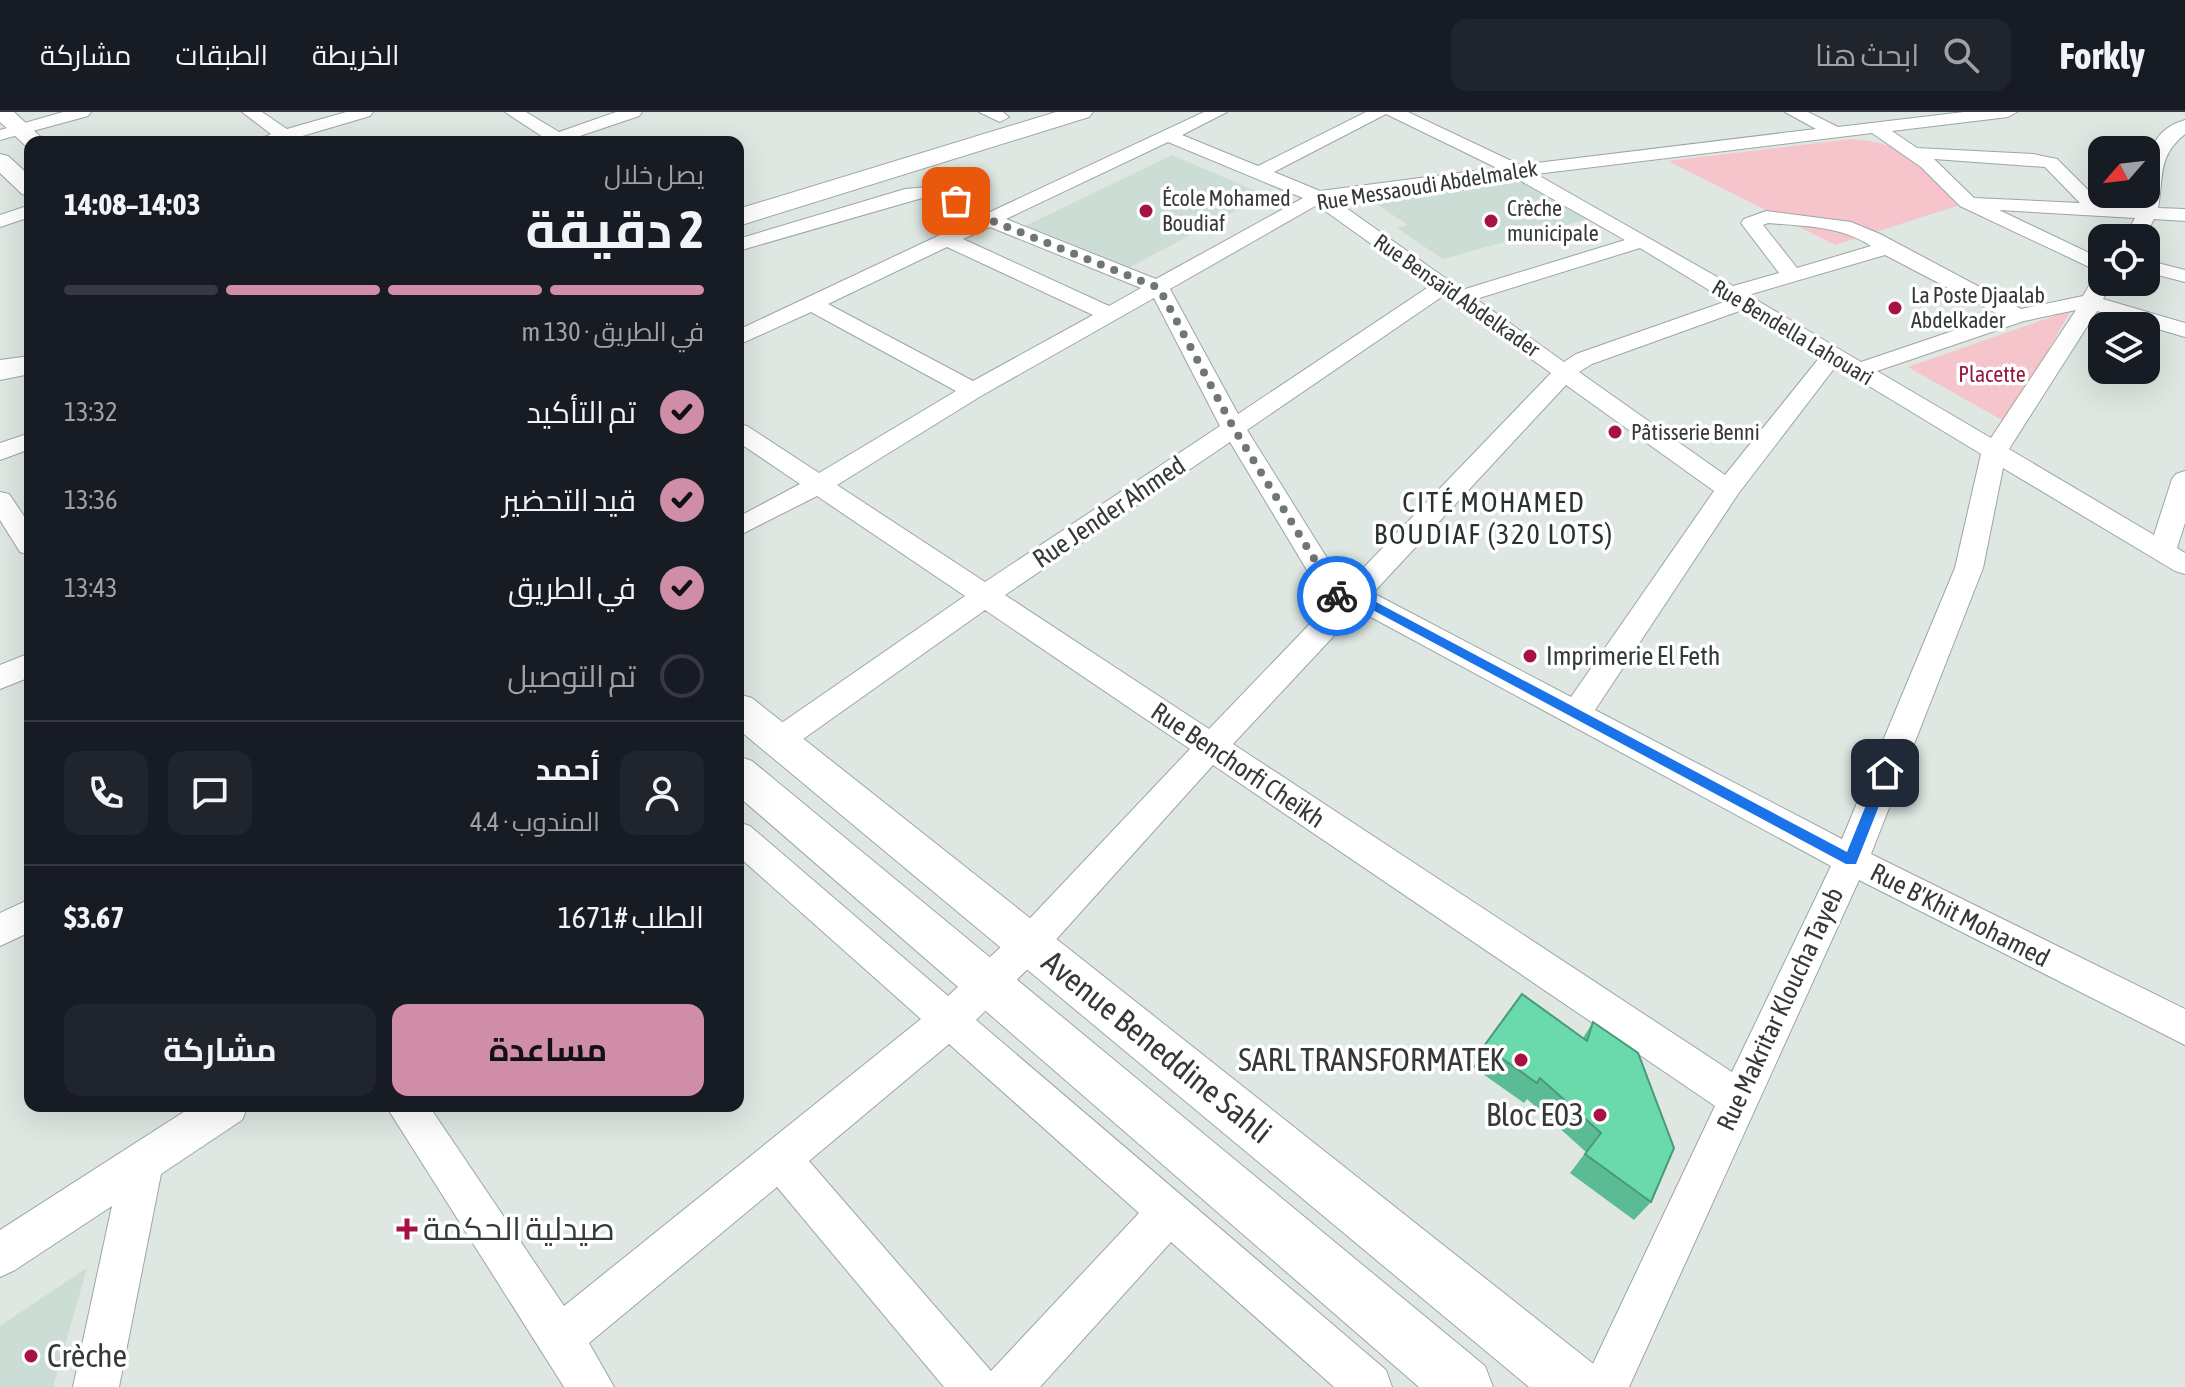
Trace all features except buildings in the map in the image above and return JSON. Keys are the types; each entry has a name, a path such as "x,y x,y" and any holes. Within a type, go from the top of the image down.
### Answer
{"main road":[{"path":"744,216 1081,112"},
{"path":"744,199 1002,114"},
{"path":"0,370 24,366"},
{"path":"0,394 24,390"}],"street":[{"path":"1,112 18,135 82,112"},
{"path":"251,112 285,136"},
{"path":"297,136 364,112"},
{"path":"514,112 548,136"},
{"path":"568,136 633,112"},
{"path":"744,335 1218,112"},
{"path":"1258,173 1379,112"},
{"name":"Rue Bendella Lahouari","path":"1394,112 1517,171 1642,241 2174,558"},
{"path":"1794,112 1830,123"},
{"name":"Rue Messaoudi Abdelmalek","path":"744,525 818,485 973,391 1318,197 1517,171 1830,123 1878,129 2008,112"},
{"path":"2142,224 2149,213 2153,163 2162,145 2185,125"},
{"path":"1878,129 1914,153 1967,202 2088,260"},
{"name":"Rue Bensaïd Abdelkader","path":"1168,136 1318,197 1728,489"},
{"path":"2162,145 2185,153"},
{"path":"1914,153 2040,160 2061,170 2088,200"},
{"path":"0,161 24,183"},
{"path":"744,243 912,193 932,190 990,220 1159,288 1233,427 1349,602"},
{"path":"1967,202 2088,208"},
{"path":"2095,208 2185,215"},
{"path":"0,221 24,213"},
{"path":"1792,275 1751,223 1755,219 1766,217 1840,223 1870,234 1887,248 2018,316"},
{"path":"948,240 1111,315"},
{"name":"Rue Jender Ahmed","path":"778,741 1233,427 1450,292 1642,241"},
{"path":"558,1340 949,1020 1030,943 1566,371 1584,359 1792,275 1887,248"},
{"path":"2160,270 2185,276"},
{"path":"1859,370 2088,294"},
{"name":"Rue Makritar Kloucha Tayeb","path":"1605,1387 1737,1098 1851,860 1969,568 1994,453 2094,296"},
{"path":"2108,296 2185,330"},
{"path":"813,304 973,391"},
{"path":"1577,713 1728,489 1832,356"},
{"name":"Rue Benchorfi Cheïkh","path":"744,435 1737,1098"},
{"path":"0,452 24,442"},
{"path":"2174,558 2185,479"},
{"path":"0,500 24,537"},
{"name":"Rue B'Khit Mohamed","path":"1349,602 1577,713 1851,860 2185,1028"},
{"path":"0,678 24,667"},
{"name":"Avenue Beneddine Sahli","path":"744,713 1575,1387"},
{"name":"Avenue Beneddine Sahli","path":"744,777 1464,1387"},
{"path":"744,841 1369,1387"},
{"path":"0,931 24,917"},
{"path":"0,1255 219,1112"},
{"path":"410,1112 591,1387"},
{"path":"780,1159 974,1387"},
{"path":"96,1387 142,1163"},
{"path":"1008,1387 1170,1211"}],"shaded area":[{"name":"École Mohamed Boudiaf","path":"1172,155 1265,195 1125,270 1023,227"},
{"name":"Crèche municipale","path":"1528,179 1595,217 1443,259 1397,228 1408,225 1372,201"},
{"name":"Crèche","path":"87,1268 53,1387 0,1387 0,1326"}],"green space":[{"path":"1851,139 1888,146 1913,158 1960,205 1835,245 1668,161"},
{"name":"Placette","path":"2071,310 2007,423 1908,367"}],"way so far":[{"path":"956,201 990,220 1159,288 1233,427 1337,596"}],"place":[{"name":"École Mohamed Boudiaf","path":"1146,211"},
{"name":"Crèche municipale","path":"1491,221"},
{"name":"La Poste Djaalab Abdelkader","path":"1895,308"},
{"name":"Pâtisserie Benni","path":"1615,432"},
{"name":"Imprimerie El Feth","path":"1530,656"},
{"name":"SARL TRANSFORMATEK","path":"1521,1060"},
{"name":"Bloc E03","path":"1600,1115"},
{"name":"صيدلية الحكمة","path":"407,1229"},
{"name":"Crèche","path":"31,1356"}],"district":[{"name":"CITÉ MOHAMED BOUDIAF (320 LOTS)","path":"1494,518"}],"route":[{"path":"1337,596 1344,608 1355,596 1851,860 1885,773"}]}
